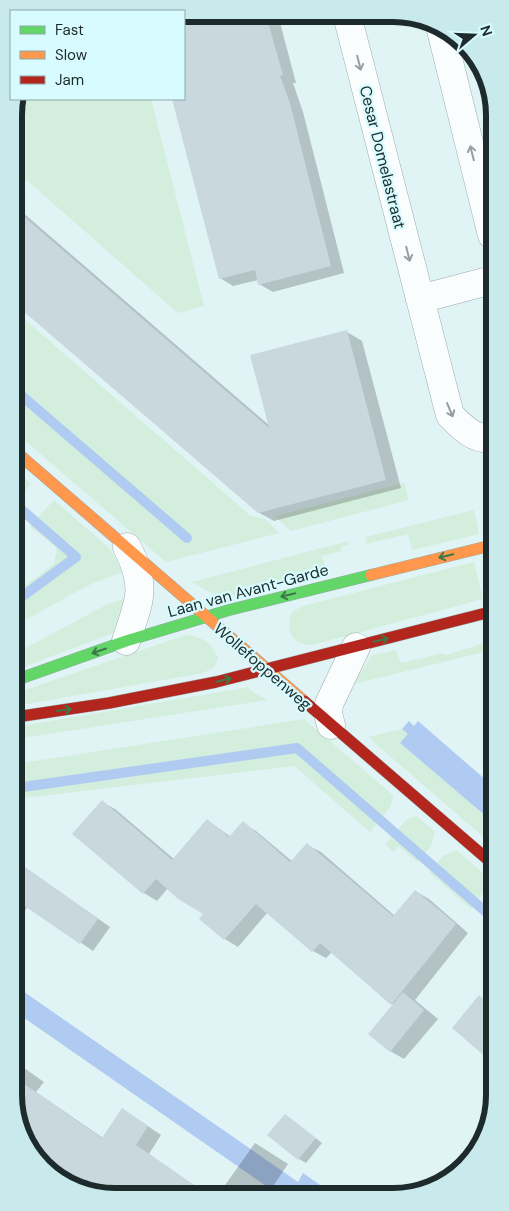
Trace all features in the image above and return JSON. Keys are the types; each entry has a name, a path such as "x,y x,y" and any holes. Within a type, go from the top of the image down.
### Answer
{"street":[{"name":"Cesar Domelastraat","path":"349,22 450,415 468,433 486,439"},
{"path":"443,37 486,211"},
{"path":"420,299 486,282"},
{"name":"Wollefoppenweg","path":"23,458 486,858"},
{"name":"Laan van Avant-Garde","path":"22,678 126,642 208,617 486,546"},
{"name":"Wollefoppenweg","path":"126,642 140,598 141,586 135,562 127,548"},
{"path":"22,716 178,690 486,613"},
{"name":"Wollefoppenweg","path":"331,725 328,714 329,704 356,647"}],"green space":[{"path":"24,100 151,100 204,306 178,313 23,177"},
{"path":"23,318 251,516 265,519 279,533 166,562 23,439"},
{"path":"23,477 31,484 23,493"},
{"path":"404,483 409,500 291,531 275,516"},
{"path":"54,500 110,549 122,572 89,585 22,621 23,587 54,564 57,548 30,526"},
{"path":"474,510 479,534 412,550 408,534 367,544 365,537"},
{"path":"348,541 349,545 341,547 342,551 322,556 326,572 222,599 192,582"},
{"path":"474,562 483,599 312,645 300,643 295,639 290,630 289,624 292,612 303,606"},
{"path":"124,599 113,633 22,668 22,650 110,603"},
{"path":"186,635 197,637 210,645 218,659 213,668 203,673 22,705 22,691"},
{"path":"486,643 486,651 354,684 372,655 396,650 401,663 443,653 446,655"},
{"path":"249,687 250,690 267,700 22,738 22,726"},
{"path":"304,719 394,796 390,807 370,832 294,766 22,798 22,763"},
{"path":"402,729 409,734 400,743 486,816 486,839 368,737"},
{"path":"417,816 435,832 431,846 417,862 398,846 394,852 385,845 406,820"},
{"path":"456,850 486,875 485,890 471,909 429,872 443,856"}],"water":[{"path":"409,721 414,726 418,721 486,780 486,816 400,743 408,734 402,729"},
{"path":"22,991 298,1182 303,1173 324,1188 269,1188 22,1017"}],"building":[{"path":"185,22 268,22 283,75 280,76 290,103 331,266 258,285 255,270 219,279 172,100 185,100"},
{"path":"23,216 269,428 250,355 347,330 386,480 258,513 23,311"},
{"path":"102,800 172,860 207,819 229,837 243,821 290,862 307,843 393,916 415,890 456,924 391,1005 320,943 312,952 256,904 224,940 199,919 203,914 178,899 156,879 143,894 72,834"},
{"path":"22,865 98,919 80,944 22,904"},
{"path":"403,992 424,1010 390,1052 368,1034"},
{"path":"479,995 486,1001 486,1057 452,1028"},
{"path":"22,1082 102,1138 122,1108 148,1126 136,1145 198,1188 103,1188 88,1185 66,1170 64,1173 54,1165 35,1142 23,1108"},
{"path":"285,1114 316,1138 298,1160 267,1135"}],"waterway":[{"path":"23,397 187,538"},
{"path":"23,511 76,557 23,596"},
{"path":"22,787 297,748 486,912"}],"traffic: fast":[{"path":"22,678 126,641 229,610 371,575"}],"traffic: slow":[{"path":"23,458 304,701"},
{"path":"371,575 486,547"}],"traffic: jam":[{"path":"22,716 109,703 216,682 486,613"},
{"path":"304,701 486,858"}]}
